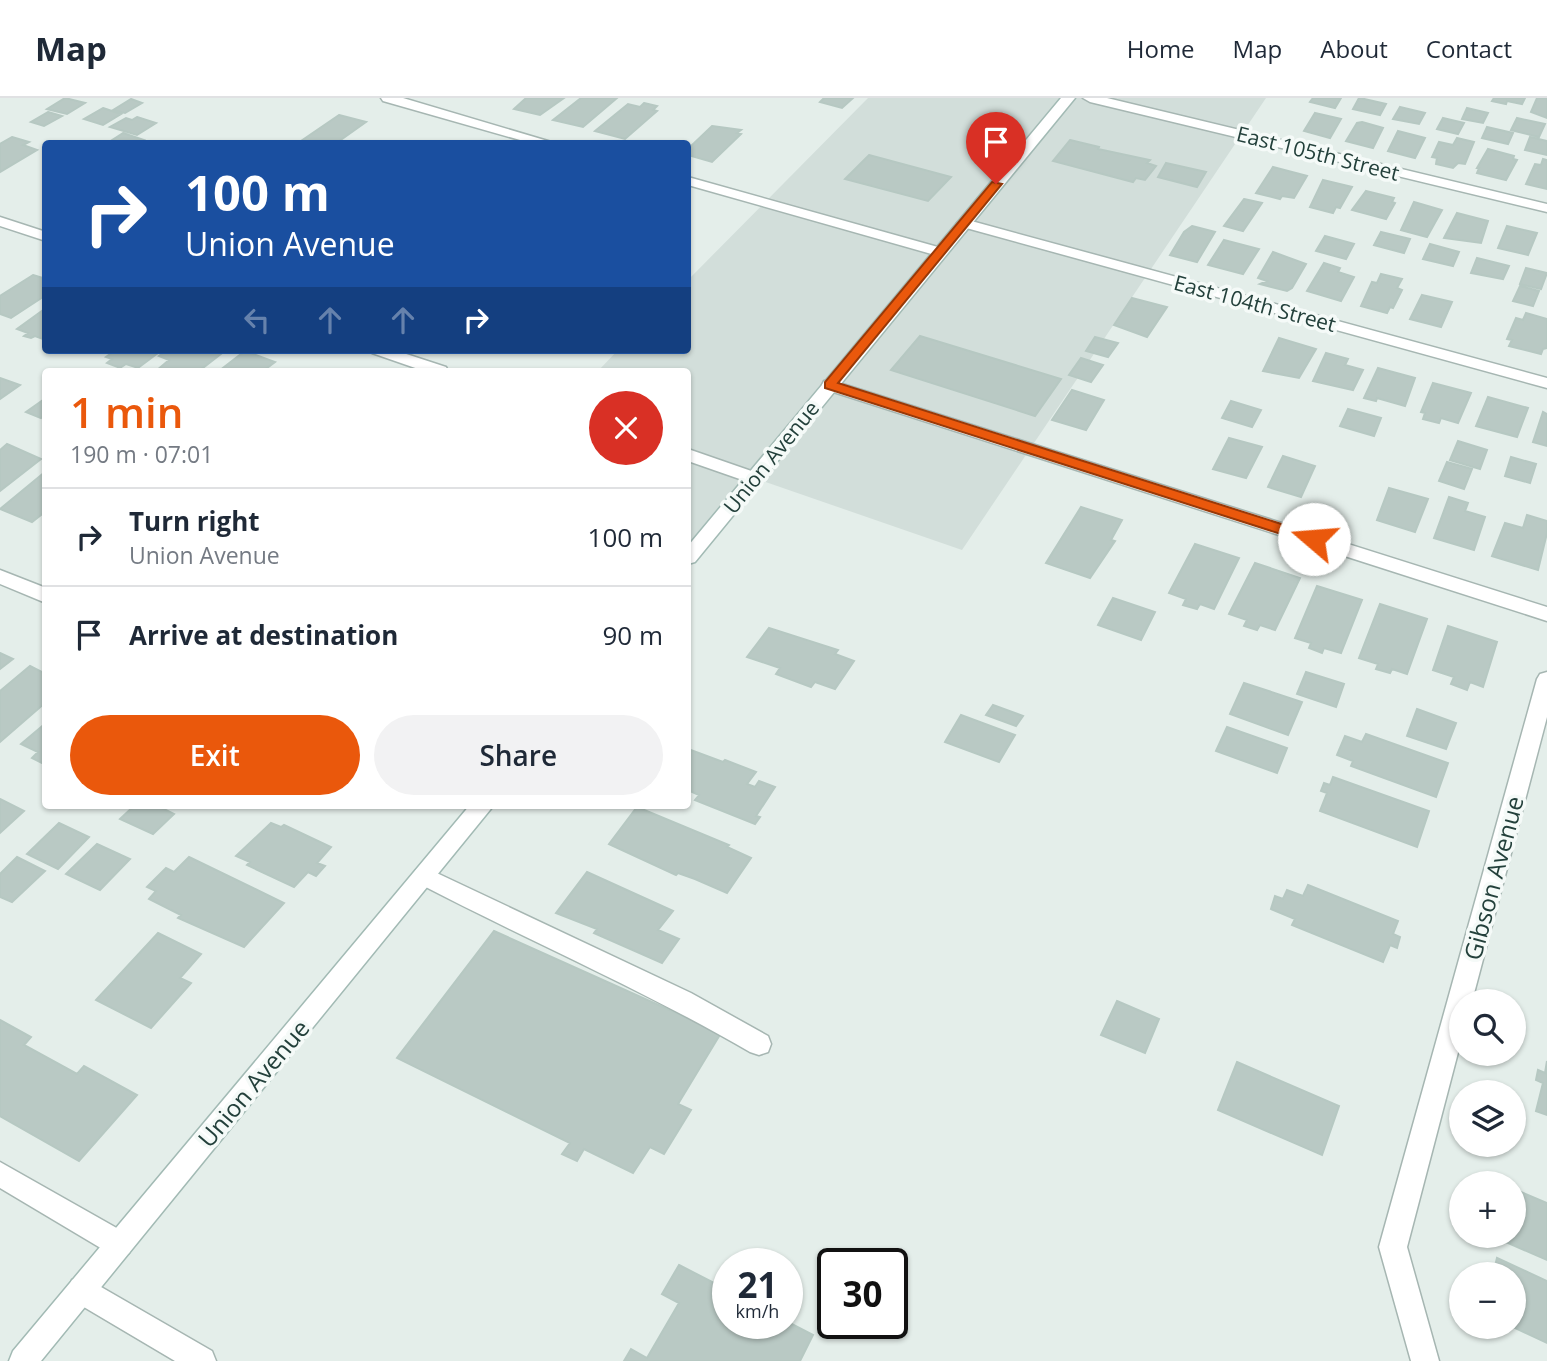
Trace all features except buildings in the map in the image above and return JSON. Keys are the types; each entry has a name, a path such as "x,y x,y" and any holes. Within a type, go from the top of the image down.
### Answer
{"street":[{"path":"388,98 537,140"},
{"name":"Union Avenue","path":"691,547 754,478 1068,98"},
{"name":"East 105th Street","path":"1090,98 1547,208"},
{"path":"691,182 940,252"},
{"path":"0,221 42,236"},
{"name":"East 104th Street","path":"964,223 1547,383"},
{"path":"390,354 431,368"},
{"path":"830,385 1547,614"},
{"path":"691,456 754,478"},
{"path":"0,577 42,595"},
{"name":"Gibson Avenue","path":"1424,1361 1393,1247 1547,679"},
{"name":"Union Avenue","path":"23,1361 480,809"},
{"path":"424,876 512,921 682,1000 759,1044"},
{"path":"0,1174 119,1244"},
{"path":"82,1290 202,1361"}],"shaded area":[{"path":"868,98 1266,98 962,550 754,478 691,554 691,368 601,368 614,354 691,354 691,277"}],"route":[{"path":"996,184 830,385 1314,539"}]}
